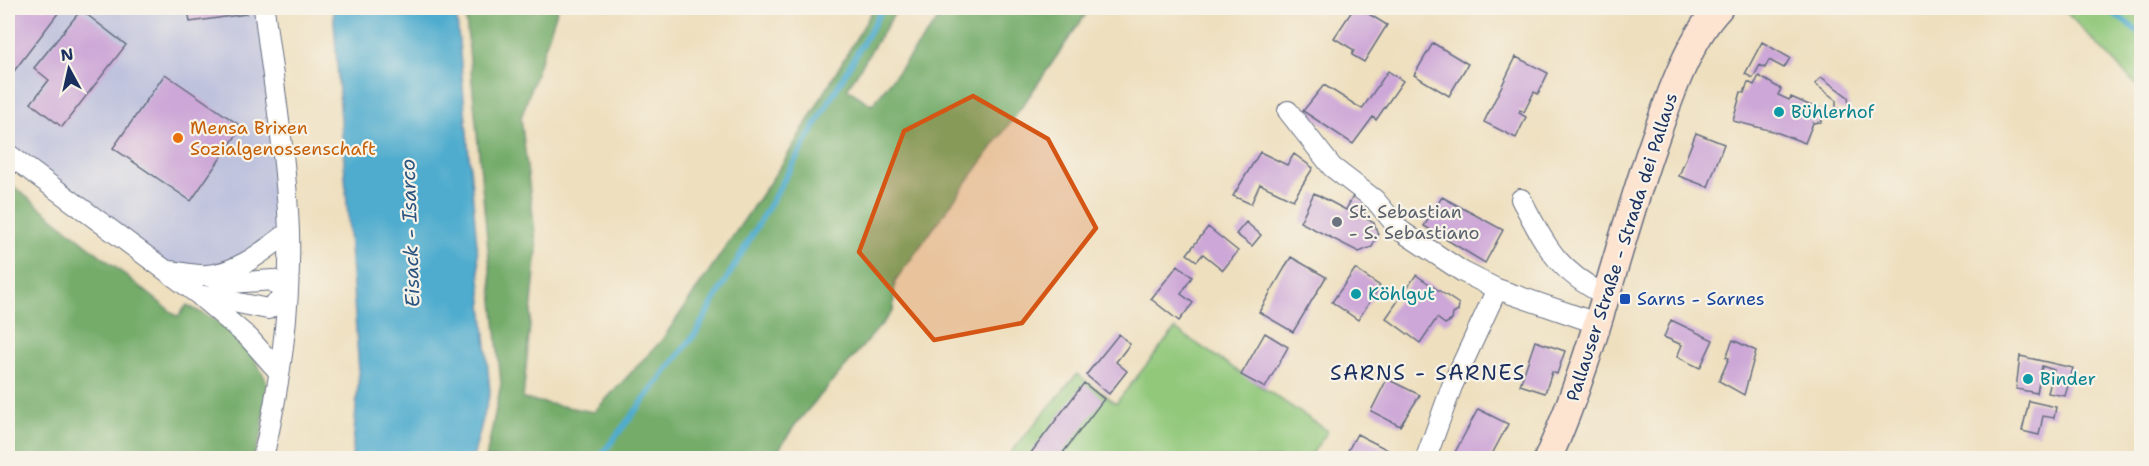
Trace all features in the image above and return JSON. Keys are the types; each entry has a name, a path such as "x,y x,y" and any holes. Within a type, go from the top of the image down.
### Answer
{"street":[{"path":"263,459 279,372 289,231 281,143 264,8"},
{"name":"Pallauser Straße - Strada dei Pallaus","path":"1548,459 1567,416 1668,102 1686,61 1719,8"},
{"path":"1288,111 1332,167 1375,200 1401,231 1463,272 1497,289 1596,323"},
{"path":"8,154 199,295 249,338 279,372"},
{"path":"1521,199 1550,252 1568,272 1605,296"},
{"path":"206,276 229,270 256,256 289,231"},
{"path":"169,271 206,276 231,283 273,280 286,296"},
{"path":"1426,459 1452,386 1497,289"},
{"path":"199,295 268,309 286,296"}],"highlighted area":[{"path":"973,96 1048,139 1096,228 1022,323 934,340 859,252 904,131"}],"shaded area":[{"path":"8,8 264,8 289,232 229,270 169,271 8,154"}],"green space":[{"path":"465,8 558,8 521,118 537,249 523,399 594,412 662,340 783,163 874,8 898,8 847,89 872,105 947,8 1090,8 1023,105 895,281 893,311 795,425 773,458 486,458 501,384"},
{"path":"2062,8 2141,8 2141,90"},
{"path":"8,182 178,317 187,305 229,328 252,354 267,382 262,433 253,458 8,458"},
{"path":"1175,329 1328,431 1309,458 1006,458 1077,374 1116,403"}],"water":[{"name":"Eisack - Isarco","path":"333,8 456,8 490,392 473,458 352,458 359,372"}],"building":[{"path":"8,8 62,8 8,79"},
{"path":"188,8 245,8 246,14 190,22"},
{"path":"1354,8 1359,8 1387,25 1364,62 1352,55 1354,50 1334,38"},
{"path":"81,10 126,45 62,127 31,103 49,80 34,68"},
{"path":"1762,42 1790,58 1784,68 1769,60 1765,68 1760,65 1753,78 1745,74"},
{"path":"1433,43 1468,64 1449,96 1414,75"},
{"path":"1516,57 1548,73 1538,94 1534,92 1524,112 1520,110 1519,113 1526,117 1516,138 1484,122"},
{"path":"1388,71 1403,81 1376,120 1373,117 1353,144 1303,111 1324,85 1362,109"},
{"name":"Mensa Brixen Sozialgenossenschaft","path":"165,74 242,127 191,201 113,148"},
{"name":"Bühlerhof","path":"1759,76 1781,89 1778,95 1789,100 1791,97 1818,109 1824,115 1821,122 1813,123 1805,143 1773,131 1733,121 1741,92 1744,93 1748,82 1754,85"},
{"path":"1821,77 1848,97 1850,111 1836,108 1836,100 1815,84"},
{"path":"1696,133 1724,144 1708,187 1679,176"},
{"path":"1260,152 1287,165 1294,154 1313,168 1293,200 1260,184 1251,204 1233,196"},
{"name":"St. Sebastian - S. Sebastiano","path":"1314,193 1346,210 1353,196 1369,204 1363,217 1374,223 1378,235 1372,247 1359,252 1300,222"},
{"path":"1442,197 1503,230 1485,263 1424,226"},
{"path":"1246,222 1261,235 1252,246 1236,234"},
{"path":"1208,227 1238,251 1223,270 1203,254 1197,261 1187,254"},
{"path":"1291,257 1326,277 1293,332 1259,312"},
{"path":"1178,265 1192,277 1181,294 1193,303 1179,321 1151,299"},
{"name":"Köhlgut","path":"1355,269 1380,286 1358,320 1332,302"},
{"path":"1416,275 1459,304 1458,311 1453,314 1452,320 1445,324 1437,318 1420,343 1386,318"},
{"path":"1671,320 1713,340 1700,368 1677,357 1682,345 1664,337"},
{"path":"1265,333 1288,347 1265,388 1241,375"},
{"path":"1119,334 1130,344 1116,362 1127,371 1109,394 1086,375"},
{"path":"1733,340 1756,351 1744,395 1719,381 1729,358 1726,357"},
{"path":"1535,341 1565,351 1557,374 1552,372 1545,393 1520,385"},
{"path":"2020,356 2073,368 2065,396 2048,393 2054,370 2042,366 2037,393 2016,389"},
{"path":"1387,379 1420,395 1400,426 1371,411"},
{"path":"1084,383 1104,399 1059,458 1027,458"},
{"path":"2029,401 2056,407 2054,418 2043,416 2039,435 2022,431"},
{"path":"1478,409 1508,424 1490,458 1453,456"},
{"path":"1357,434 1390,451 1387,458 1344,458"}],"waterway":[{"path":"599,458 695,334 883,8"},
{"path":"2106,8 2142,34"}],"place":[{"name":"Bühlerhof","path":"1779,112"},
{"name":"Mensa Brixen Sozialgenossenschaft","path":"178,138"},
{"name":"St. Sebastian - S. Sebastiano","path":"1337,222"},
{"name":"Köhlgut","path":"1356,294"},
{"name":"Sarns - Sarnes","path":"1625,299"},
{"name":"Binder","path":"2028,379"}],"district":[{"name":"SARNS - SARNES","path":"1428,373"}]}
